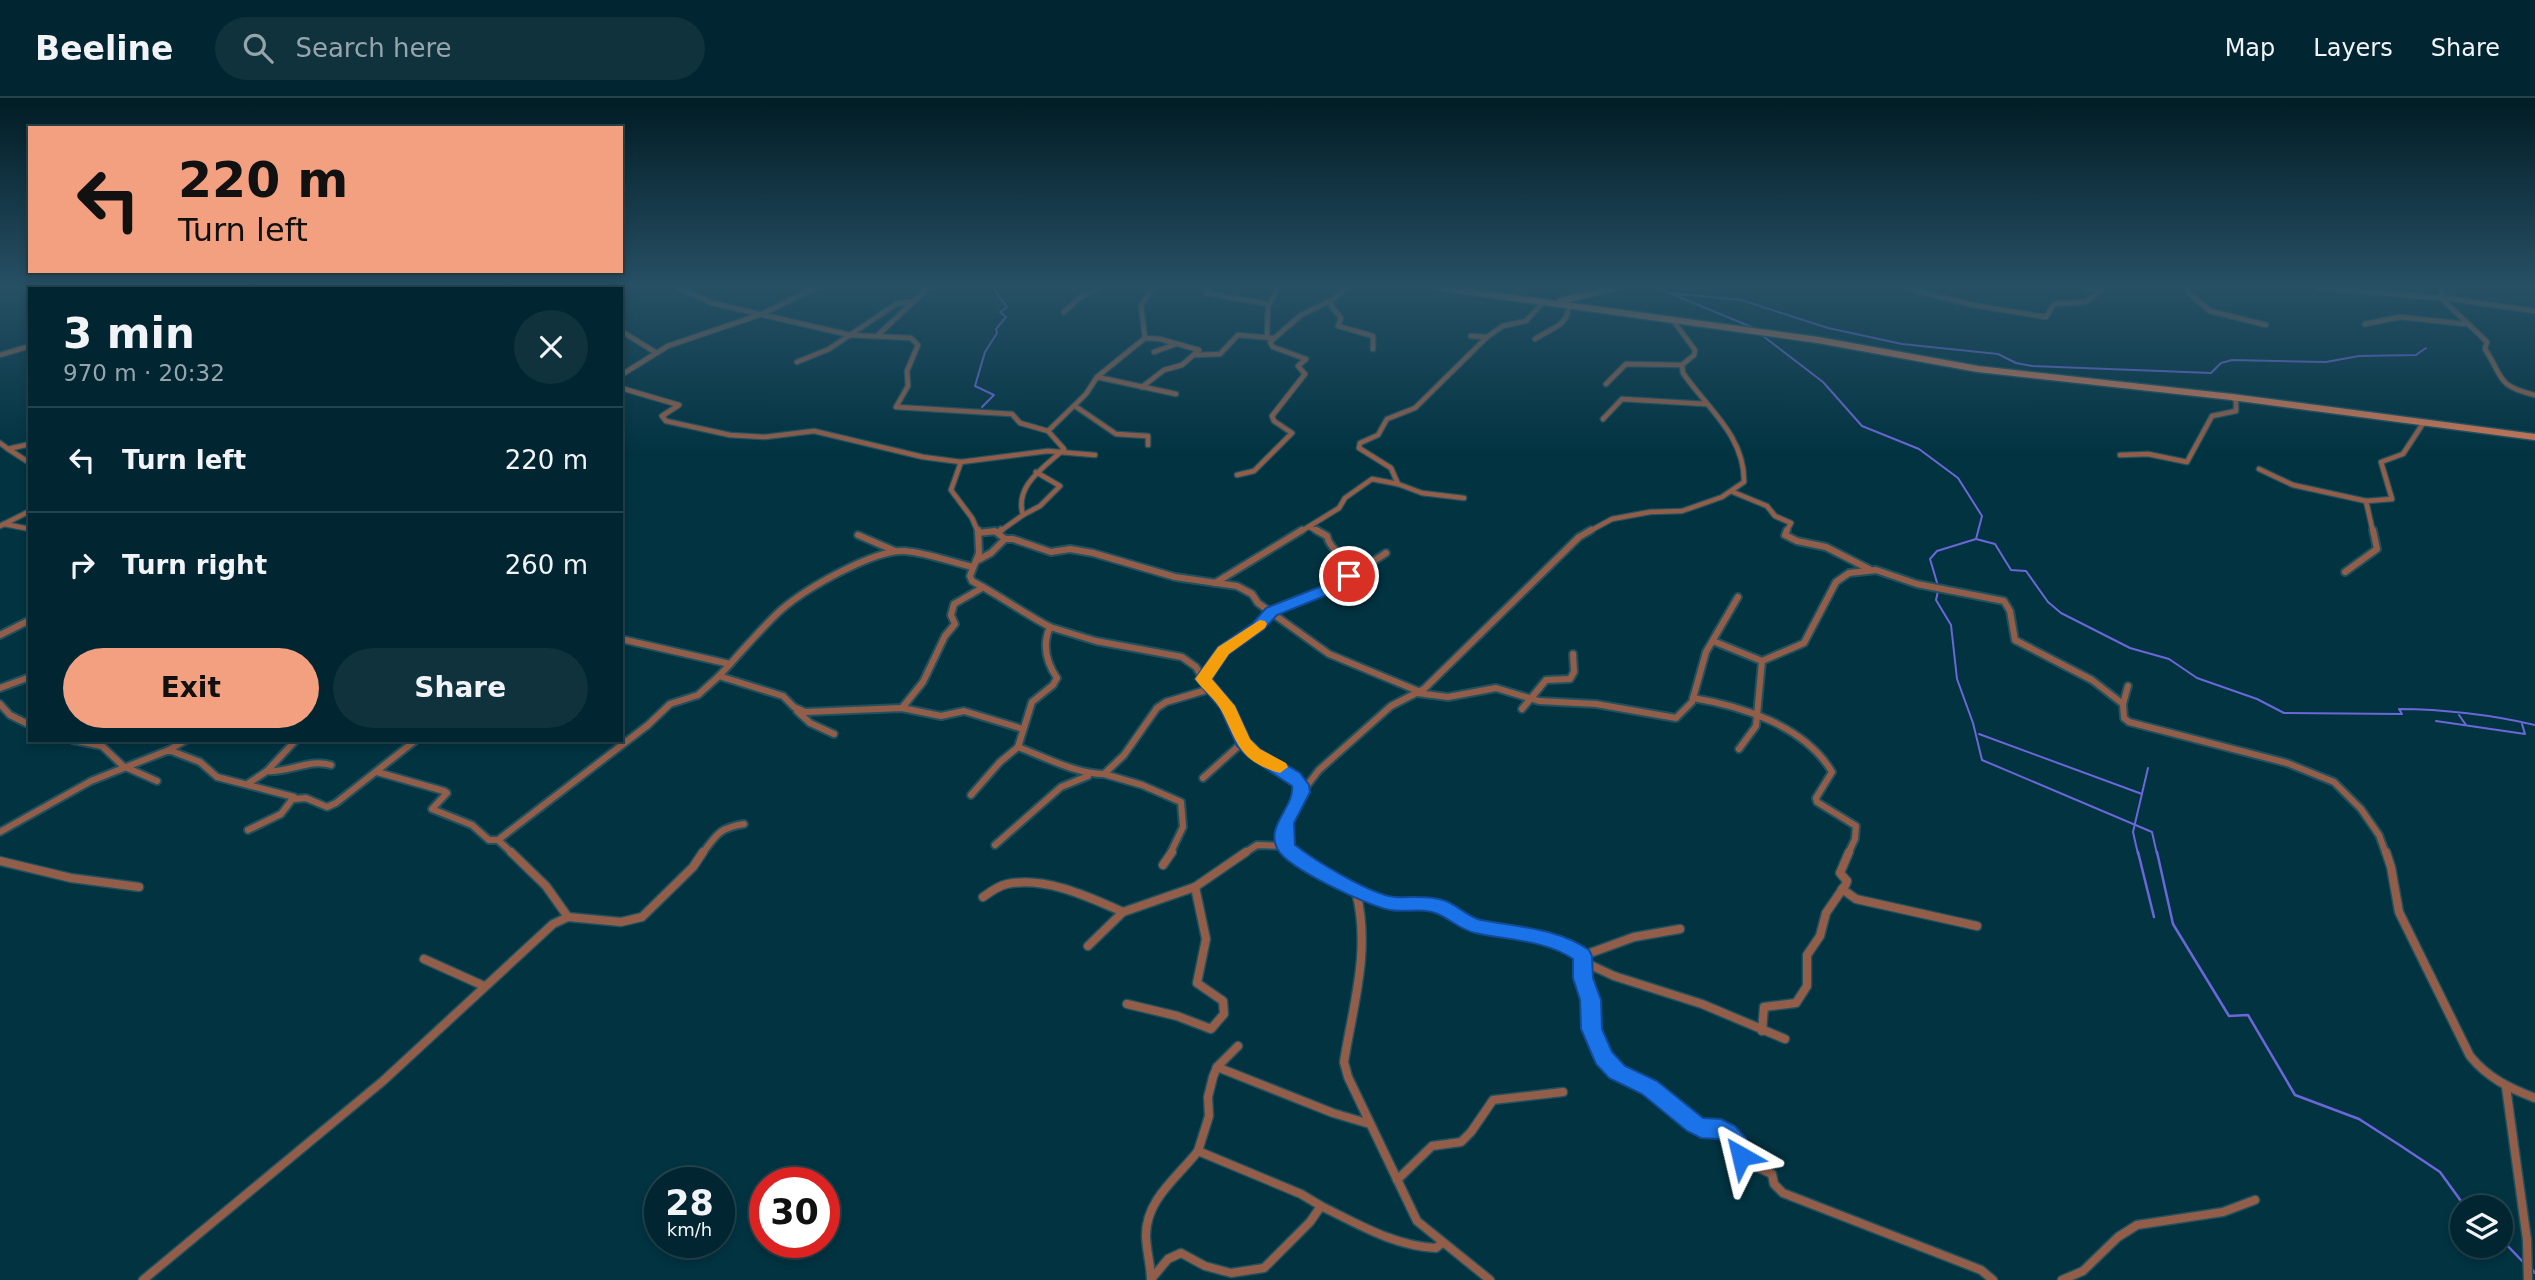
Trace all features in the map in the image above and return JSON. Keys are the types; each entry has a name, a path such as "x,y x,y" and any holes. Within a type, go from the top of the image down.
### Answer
{"street":[{"path":"641,343 655,352"},
{"path":"623,374 655,352 677,343"},
{"path":"797,362 838,343"},
{"path":"916,343 918,345 907,371 908,386 896,407 1007,414 1016,416 1020,423 1048,431 1051,437 1063,444 1062,452 1030,479 1020,502 1023,515"},
{"path":"1048,431 1074,406 1097,377 1139,343"},
{"path":"1142,387 1164,370 1182,365 1195,355 1198,349 1172,343"},
{"path":"1195,355 1220,354 1230,343"},
{"path":"1237,475 1254,471 1292,433 1274,421 1272,416 1306,374 1298,366 1306,359 1273,347 1271,343"},
{"path":"1373,343 1373,349"},
{"path":"1398,484 1391,468 1359,448 1360,443 1378,435 1387,419 1415,408 1481,343"},
{"path":"1606,384 1626,364 1682,365 1694,355 1695,350 1690,343"},
{"path":"1835,343 1978,369 2232,397 2535,438"},
{"path":"2487,343 2485,349 2494,361 2500,379 2509,386 2535,395"},
{"path":"1154,352 1176,344"},
{"path":"0,355 28,347"},
{"path":"1682,365 1689,383 1729,430 1738,448 1745,480 1733,492 1682,511 1639,513 1612,519 1595,526 1564,550 1437,677 1418,692 1391,706 1329,759 1301,792 1285,823 1284,842 1286,848 1302,861 1356,892 1394,904 1413,902 1440,906 1472,925 1555,941 1614,975 1702,1004 1785,1039"},
{"path":"1097,377 1176,394"},
{"path":"623,389 679,405 662,418 718,434 765,438 814,431 923,457 961,461 1028,452 1096,455"},
{"path":"1603,419 1614,412 1623,398 1629,397 1666,403 1706,404"},
{"path":"2120,455 2148,454 2187,462 2212,416 2236,411 2237,404 2232,397"},
{"path":"1074,406 1116,434 1148,436 1148,445"},
{"path":"2259,469 2291,483 2366,501 2391,500 2382,462 2403,454 2424,422"},
{"path":"3,446 28,444"},
{"path":"3,446 28,462"},
{"path":"961,461 951,490 978,533 981,543 970,576 972,581 1004,597 1032,618 1050,627 1096,641 1182,657 1196,667 1210,689 1227,706 1243,742 1254,753 1294,777 1301,792"},
{"path":"978,533 999,532 1040,506 1060,486 1036,472"},
{"path":"1215,583 1339,508 1345,498 1372,479 1398,484 1422,493 1464,498"},
{"path":"1733,492 1768,506 1776,516 1791,523 1785,535 1797,541 1826,547 1871,570 1917,584 2004,601 2010,611 2015,640 2092,680 2123,704"},
{"path":"2345,572 2377,549 2366,501"},
{"path":"2,525 28,512"},
{"path":"2,525 28,529"},
{"path":"1309,527 1327,536 1328,543 1352,568"},
{"path":"999,532 1004,539"},
{"path":"858,535 896,551 974,564 991,553 1004,539 1013,539 1051,552 1070,548 1093,553 1175,577 1246,589 1258,603 1286,625 1329,654 1418,692 1448,697 1496,688 1533,700 1615,706 1676,718 1688,708 1706,652 1738,597"},
{"path":"377,772 444,791 447,793 432,809 472,825 489,840 498,840 648,725 670,704 698,695 747,649 769,620 799,596 856,565 896,551"},
{"path":"1352,568 1363,568 1386,553"},
{"path":"1203,679 1223,650 1258,626 1272,612 1335,586 1349,576 1352,568"},
{"path":"1713,641 1762,661 1804,643 1836,582 1849,573 1871,570"},
{"path":"902,708 926,679 933,659 943,646 944,635 955,624 951,615 954,604 982,588"},
{"path":"0,635 28,621"},
{"path":"971,795 1000,762 1018,747 1031,702 1053,685 1057,678 1047,665 1046,636 1050,627"},
{"path":"623,639 730,664"},
{"path":"1522,709 1533,700 1538,687 1546,680 1570,678 1574,672 1573,654"},
{"path":"1739,749 1751,736 1758,715 1762,661"},
{"path":"719,676 783,696 810,723 834,734"},
{"path":"0,688 28,678"},
{"path":"2129,686 2123,704 2124,718 2129,722 2273,758 2334,782 2354,801 2379,835 2391,867 2399,912 2470,1056 2482,1070 2506,1087 2535,1098"},
{"path":"1104,774 1124,755 1157,708 1166,702 1210,689"},
{"path":"1693,698 1730,704 1788,730 1832,772 1830,780 1816,798 1817,802 1856,826 1857,836 1840,873 1847,881 1826,913 1821,936 1807,955 1808,979 1804,994 1796,1003 1772,1003 1764,1007 1761,1012 1762,1031"},
{"path":"0,704 10,715 28,724"},
{"path":"794,707 814,713 902,708 930,715 964,711 1023,729"},
{"path":"83,742 102,746 123,766 157,781"},
{"path":"0,832 48,803 123,766 169,750 183,742"},
{"path":"248,783 267,771 294,742"},
{"path":"169,750 200,762 216,778 248,783 295,799 306,798 327,807 336,803 414,742"},
{"path":"1203,778 1243,742"},
{"path":"1018,747 1064,763 1090,776"},
{"path":"267,771 284,772 320,762 331,765"},
{"path":"995,845 1060,787 1104,774 1142,785 1181,802 1183,829 1178,844 1163,865"},
{"path":"248,830 275,818 295,799"},
{"path":"144,1280 320,1135 553,924 568,917 621,922 642,917 693,867 718,832 726,827 744,824"},
{"path":"498,840 546,886 568,917"},
{"path":"1088,946 1124,912 1195,887 1257,845 1282,846 1284,842"},
{"path":"0,861 71,878 139,887"},
{"path":"983,897 1001,886 1030,883 1091,899 1124,912"},
{"path":"1127,1004 1177,1016 1211,1029 1224,1014 1223,1001 1198,983 1206,939 1195,887"},
{"path":"1842,889 1856,900 1928,913 1977,926"},
{"path":"1356,892 1363,914 1362,950 1344,1062 1348,1077 1417,1221 1490,1280"},
{"path":"1583,959 1634,937 1680,929"},
{"path":"424,959 485,986"},
{"path":"1583,959 1583,978 1591,1000 1592,1029 1604,1057 1617,1072 1649,1088 1695,1125 1721,1129 1733,1137 1745,1161 1772,1174 1774,1184 1783,1192 1981,1270 1993,1280"},
{"path":"1152,1279 1147,1247 1147,1226 1151,1209 1156,1197 1187,1167 1198,1151 1207,1125 1208,1097 1217,1067 1238,1046"},
{"path":"1217,1067 1333,1113 1370,1124"},
{"path":"2506,1087 2514,1128 2530,1263 2528,1280"},
{"path":"1397,1180 1432,1146 1457,1145 1471,1135 1479,1115 1493,1100 1563,1091"},
{"path":"1198,1151 1301,1194 1382,1236 1417,1247 1436,1248 1442,1242"},
{"path":"2062,1280 2093,1262 2125,1229 2223,1212 2255,1200"},
{"path":"1152,1279 1168,1259 1181,1253 1205,1266 1231,1273 1264,1268 1310,1222 1321,1206"}],"waterway":[{"path":"982,407 994,395 975,386 985,352 991,343"},
{"path":"1772,343 1823,382 1862,426 1919,449 1958,478 1982,516 1976,539"},
{"path":"1898,343 1998,354 2016,363 2032,366 2211,373 2221,363 2232,360 2326,362 2359,356 2416,355 2426,348"},
{"path":"1938,586 1930,559 1937,551 1976,539"},
{"path":"1976,539 1995,544 2011,570 2026,571 2048,602 2061,613 2130,648 2169,659 2197,678 2257,699 2284,713 2402,714 2399,709 2415,709 2450,711 2535,725"},
{"path":"1938,591 1936,600 1951,625 1957,679 1973,723 1982,760 2135,825"},
{"path":"2459,715 2466,725"},
{"path":"2436,721 2525,734 2522,724"},
{"path":"1979,734 2142,794"},
{"path":"2142,794 2148,768"},
{"path":"2135,825 2142,794"},
{"path":"2135,825 2152,832 2157,854"},
{"path":"2135,825 2133,832 2138,854"},
{"path":"2138,852 2154,917"},
{"path":"2157,852 2173,924 2229,1016 2248,1015 2295,1095 2359,1119 2440,1172 2457,1195"},
{"path":"2513,1251 2526,1265"},
{"path":"2531,1268 2535,1273"}],"slow traffic":[{"path":"1260,624 1223,650 1203,679 1209,688 1222,698 1243,742 1254,753 1280,767"}],"route":[{"path":"1349,576 1327,590 1272,612 1252,631 1223,650 1203,679 1209,688 1222,698 1243,742 1254,753 1294,777 1300,785 1301,792 1285,823 1283,836 1286,848 1302,861 1373,899 1394,904 1413,902 1440,906 1472,925 1555,941 1574,950 1582,956 1584,962 1583,978 1591,1000 1592,1029 1604,1057 1617,1072 1628,1079 1641,1082 1695,1125 1721,1129 1733,1137 1741,1156"}]}
